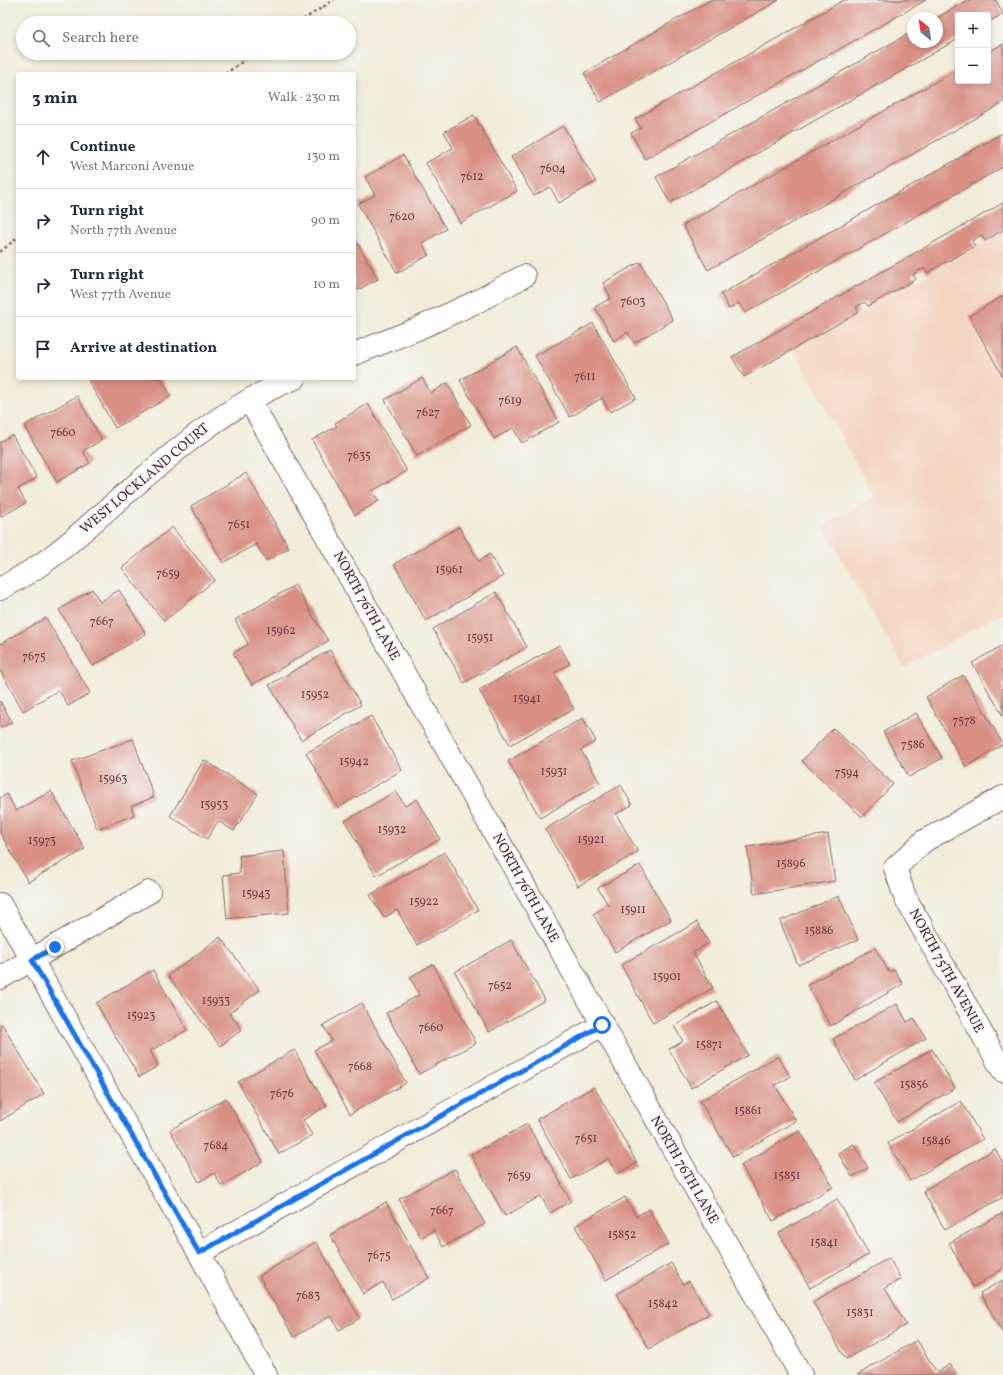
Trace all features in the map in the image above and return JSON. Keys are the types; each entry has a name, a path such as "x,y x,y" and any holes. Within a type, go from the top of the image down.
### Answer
{"street":[{"path":"356,353 417,329 478,301 524,276"},
{"name":"WEST LOCKLAND COURT","path":"0,589 37,567 81,532 186,442 221,417 290,380"},
{"name":"NORTH 76TH LANE","path":"250,401 801,1375"},
{"name":"NORTH 75TH AVENUE","path":"1003,797 924,841 894,868 905,897 1003,1071"},
{"path":"0,978 149,892"},
{"path":"0,904 199,1253 266,1375"},
{"path":"199,1253 602,1025"}],"path":[{"path":"309,16 334,0"},
{"path":"227,72 244,60"},
{"path":"0,252 16,239"}],"shaded area":[{"path":"1003,232 1003,613 904,668 823,526 874,496 794,350"}],"building":[{"path":"710,0 779,0 600,102 584,73"},
{"path":"844,0 926,0 645,159 631,133 641,128 635,119"},
{"path":"968,0 996,0 1003,14 991,20 991,12 955,12 955,41 943,48 943,15"},
{"path":"907,34 907,48 942,48 670,203 656,177"},
{"path":"1003,44 1003,103 708,270 683,225 955,71 955,84 991,84 991,50"},
{"path":"474,115 517,191 460,223 426,163 453,148 444,132"},
{"path":"563,126 596,182 559,203 550,187 534,196 511,157"},
{"path":"1003,133 1003,167 745,313 739,303 729,309 721,294"},
{"path":"403,155 446,229 422,243 429,255 397,273 358,204 375,195 365,177"},
{"path":"1003,203 1003,230 985,241 981,235 972,241 975,246 927,273 924,268 913,274 916,279 868,306 865,302 856,307 859,312 744,377 732,357"},
{"path":"356,240 378,279 356,291"},
{"path":"640,262 673,320 634,343 628,332 614,341 595,307 611,298 603,283"},
{"path":"1003,296 1003,377 969,316"},
{"path":"593,323 636,398 610,412 602,398 570,417 535,356"},
{"path":"517,347 559,422 522,443 513,428 494,439 460,380"},
{"path":"422,378 431,393 447,383 471,425 417,456 385,400"},
{"path":"88,380 162,380 171,396 115,428"},
{"path":"77,396 102,440 83,451 90,463 57,482 24,426"},
{"path":"368,404 407,471 372,491 379,501 355,515 312,440 337,426 335,423"},
{"path":"12,435 37,478 18,489 26,503 0,517 0,442"},
{"path":"246,473 289,548 266,561 256,544 223,563 191,506"},
{"path":"172,527 215,580 164,621 122,568"},
{"path":"459,527 479,561 490,554 503,576 426,621 394,564"},
{"path":"295,585 328,641 252,685 233,653 248,644 235,620"},
{"path":"92,589 100,602 119,590 146,634 93,666 59,610"},
{"path":"496,592 527,647 464,683 433,629"},
{"path":"46,618 90,693 68,706 59,690 23,711 0,670 0,644"},
{"path":"559,645 570,664 554,673 574,709 510,745 479,690"},
{"path":"1003,645 1003,716 972,663"},
{"path":"330,650 361,705 301,740 269,685"},
{"path":"963,675 1003,744 966,767 926,697"},
{"path":"0,701 12,722 0,728"},
{"path":"916,713 942,758 909,777 883,732"},
{"path":"371,716 402,770 338,808 306,753"},
{"path":"583,718 596,741 581,750 600,783 540,818 508,761"},
{"path":"833,728 893,784 862,817 802,761"},
{"path":"133,739 154,797 131,806 134,815 97,829 72,761"},
{"path":"204,760 258,794 234,831 218,821 207,839 170,816"},
{"path":"621,785 632,805 616,814 638,852 578,886 545,829"},
{"path":"51,791 85,849 28,882 0,833 0,798 7,794 16,811"},
{"path":"396,791 405,806 417,799 440,839 376,876 345,821"},
{"path":"828,834 835,881 754,894 747,847"},
{"path":"284,851 289,913 227,919 223,875 240,873 239,856"},
{"path":"445,852 478,910 417,945 397,910 384,918 370,895"},
{"path":"640,865 671,920 615,952 593,914 608,905 598,888"},
{"path":"839,896 858,940 798,965 780,921"},
{"path":"697,922 709,943 693,953 713,988 653,1023 621,965"},
{"path":"220,937 260,990 229,1013 242,1030 220,1046 168,976"},
{"path":"511,940 545,1000 489,1032 455,972"},
{"path":"875,948 889,972 894,970 903,984 831,1026 807,985"},
{"path":"433,964 476,1043 419,1074 386,1013 419,995 410,977"},
{"path":"153,970 187,1030 150,1051 158,1066 139,1077 96,1003"},
{"path":"717,1001 748,1055 691,1088 669,1049 683,1041 674,1026"},
{"path":"362,1003 406,1083 350,1114 314,1050 332,1041 323,1025"},
{"path":"897,1004 907,1022 914,1018 926,1038 855,1080 833,1039"},
{"path":"2,1024 44,1094 0,1121 0,1025"},
{"path":"932,1049 955,1088 897,1122 874,1083"},
{"path":"294,1050 327,1106 303,1120 312,1135 279,1154 238,1082"},
{"path":"778,1056 790,1077 775,1085 796,1121 733,1157 700,1101"},
{"path":"594,1087 637,1163 617,1174 608,1159 571,1179 537,1119"},
{"path":"226,1098 263,1162 221,1186 214,1173 199,1182 170,1130"},
{"path":"961,1101 983,1139 910,1181 888,1143"},
{"path":"527,1124 571,1201 550,1213 541,1196 505,1216 471,1155"},
{"path":"800,1131 833,1187 773,1221 741,1165"},
{"path":"854,1144 868,1168 852,1177 838,1153"},
{"path":"995,1149 1003,1163 1003,1197 945,1230 923,1191"},
{"path":"455,1169 485,1224 443,1247 434,1230 421,1238 399,1199"},
{"path":"625,1197 636,1216 649,1209 669,1244 606,1280 575,1226"},
{"path":"837,1199 869,1254 810,1288 779,1233"},
{"path":"386,1202 429,1278 392,1299 383,1282 363,1294 330,1235"},
{"path":"1003,1213 1003,1269 973,1287 949,1243"},
{"path":"316,1242 360,1318 339,1330 331,1316 294,1337 259,1276"},
{"path":"889,1258 901,1279 885,1288 906,1325 846,1359 813,1302"},
{"path":"671,1263 683,1284 689,1281 709,1314 649,1349 617,1294"},
{"path":"1003,1280 1003,1333 980,1293"},
{"path":"917,1340 937,1373 950,1364 957,1375 857,1375"}],"route":[{"path":"55,947 32,960 199,1253 602,1025"}]}
